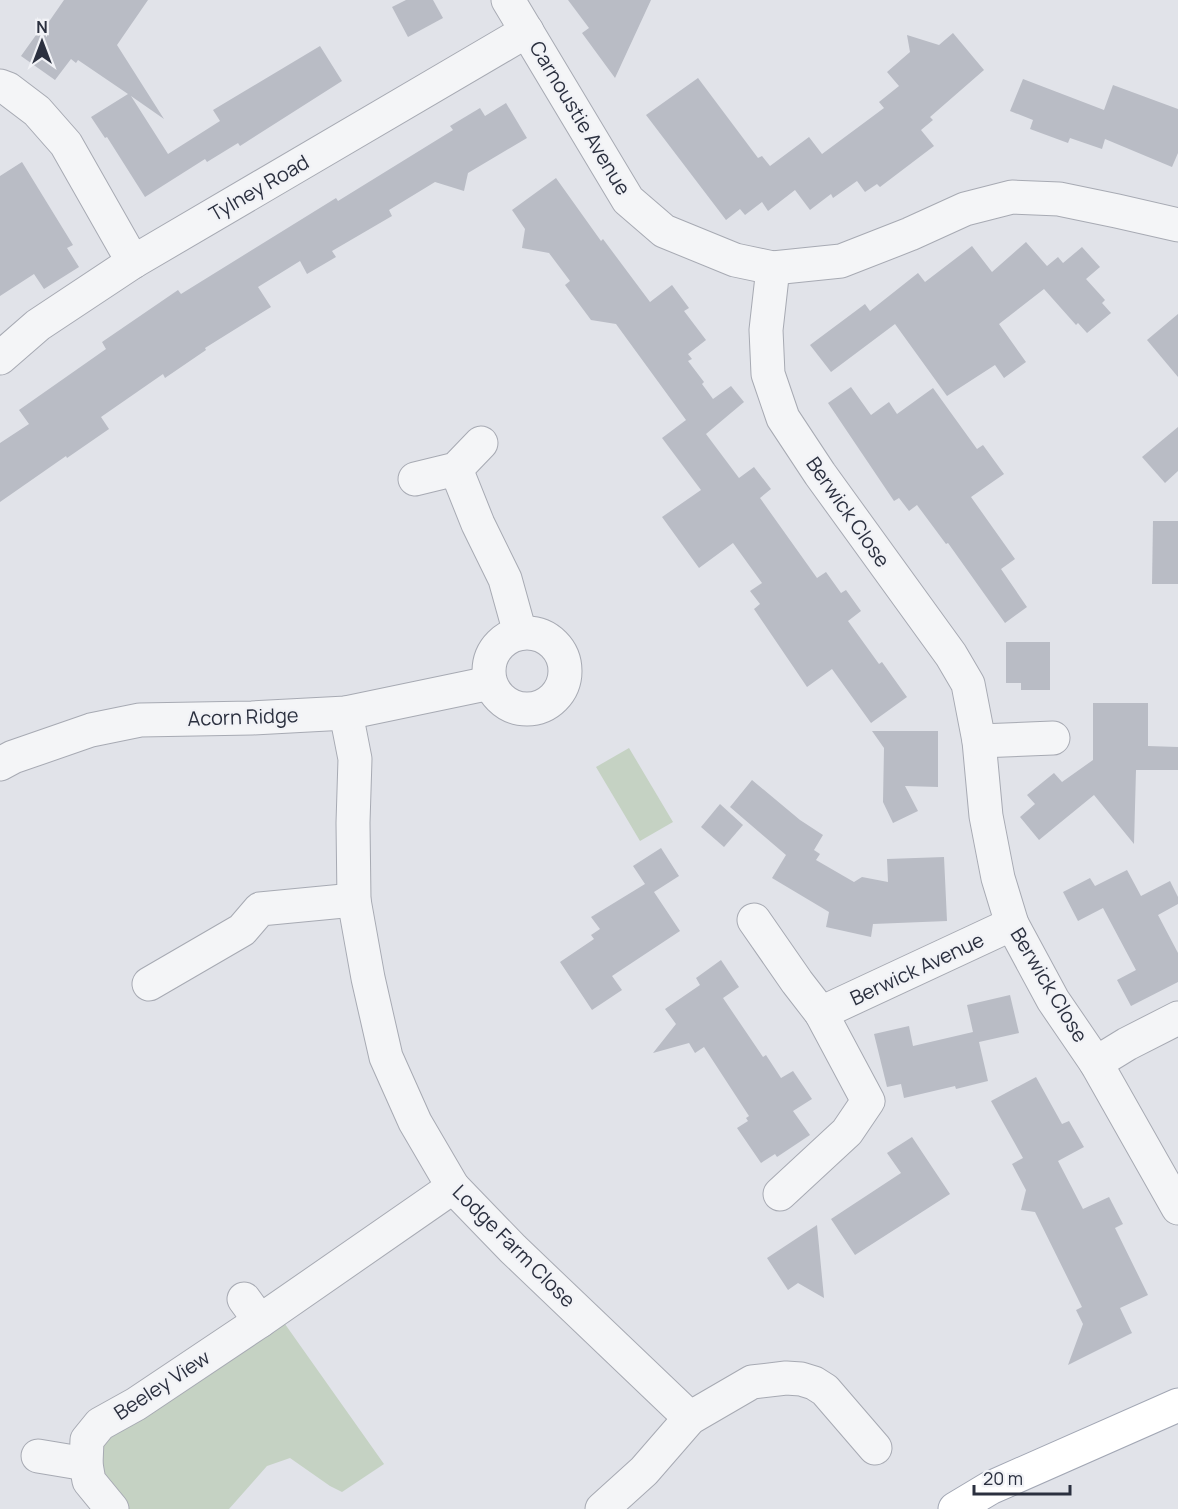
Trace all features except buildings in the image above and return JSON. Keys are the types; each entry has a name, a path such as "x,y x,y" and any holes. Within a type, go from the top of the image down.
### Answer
{"main road":[{"path":"955,1509 990,1488 1178,1405"}],"street":[{"name":"Carnoustie Avenue","path":"508,0 628,200 664,231 735,260 773,268 841,261 965,209 1011,197 1059,199 1178,225"},
{"name":"Tylney Road","path":"0,358 38,325 133,262 527,31"},
{"path":"0,86 8,89 38,111 66,144 133,262"},
{"name":"Berwick Close","path":"773,268 766,330 768,374 783,418 951,655 968,684 979,741 986,816 998,878 1012,924 1053,1000 1096,1063 1178,1208"},
{"path":"415,478 456,469 481,443"},
{"path":"456,469 478,524 505,579 520,633"},
{"path":"520,633 538,634 554,644 563,659 565,677 560,690 548,703 532,709 514,707 499,698 490,683 488,667 493,652 505,639 520,633"},
{"name":"Acorn Ridge","path":"0,764 13,757 91,730 140,720 252,718 346,713 490,683"},
{"name":"Lodge Farm Close","path":"346,713 355,759 354,900 368,978 386,1057 415,1122 453,1186 513,1249 690,1418"},
{"path":"979,741 1053,738"},
{"path":"149,984 242,930 260,909 354,900"},
{"path":"754,920 821,1013 868,1101 847,1132 780,1194"},
{"name":"Berwick Avenue","path":"821,1013 1012,924"},
{"path":"1096,1063 1178,1018"},
{"name":"Beeley View","path":"86,1464 87,1440 100,1424 136,1404 252,1310 453,1186"},
{"path":"602,1509 644,1471 690,1418 752,1382 786,1378 814,1383 825,1390 875,1448"},
{"path":"38,1456 86,1464 89,1481 112,1509"}],"green space":[{"path":"629,748 673,822 640,841 596,767"},
{"path":"280,1317 384,1464 342,1492 290,1458 267,1466 229,1509 126,1509 111,1494 96,1459 113,1426"}]}
